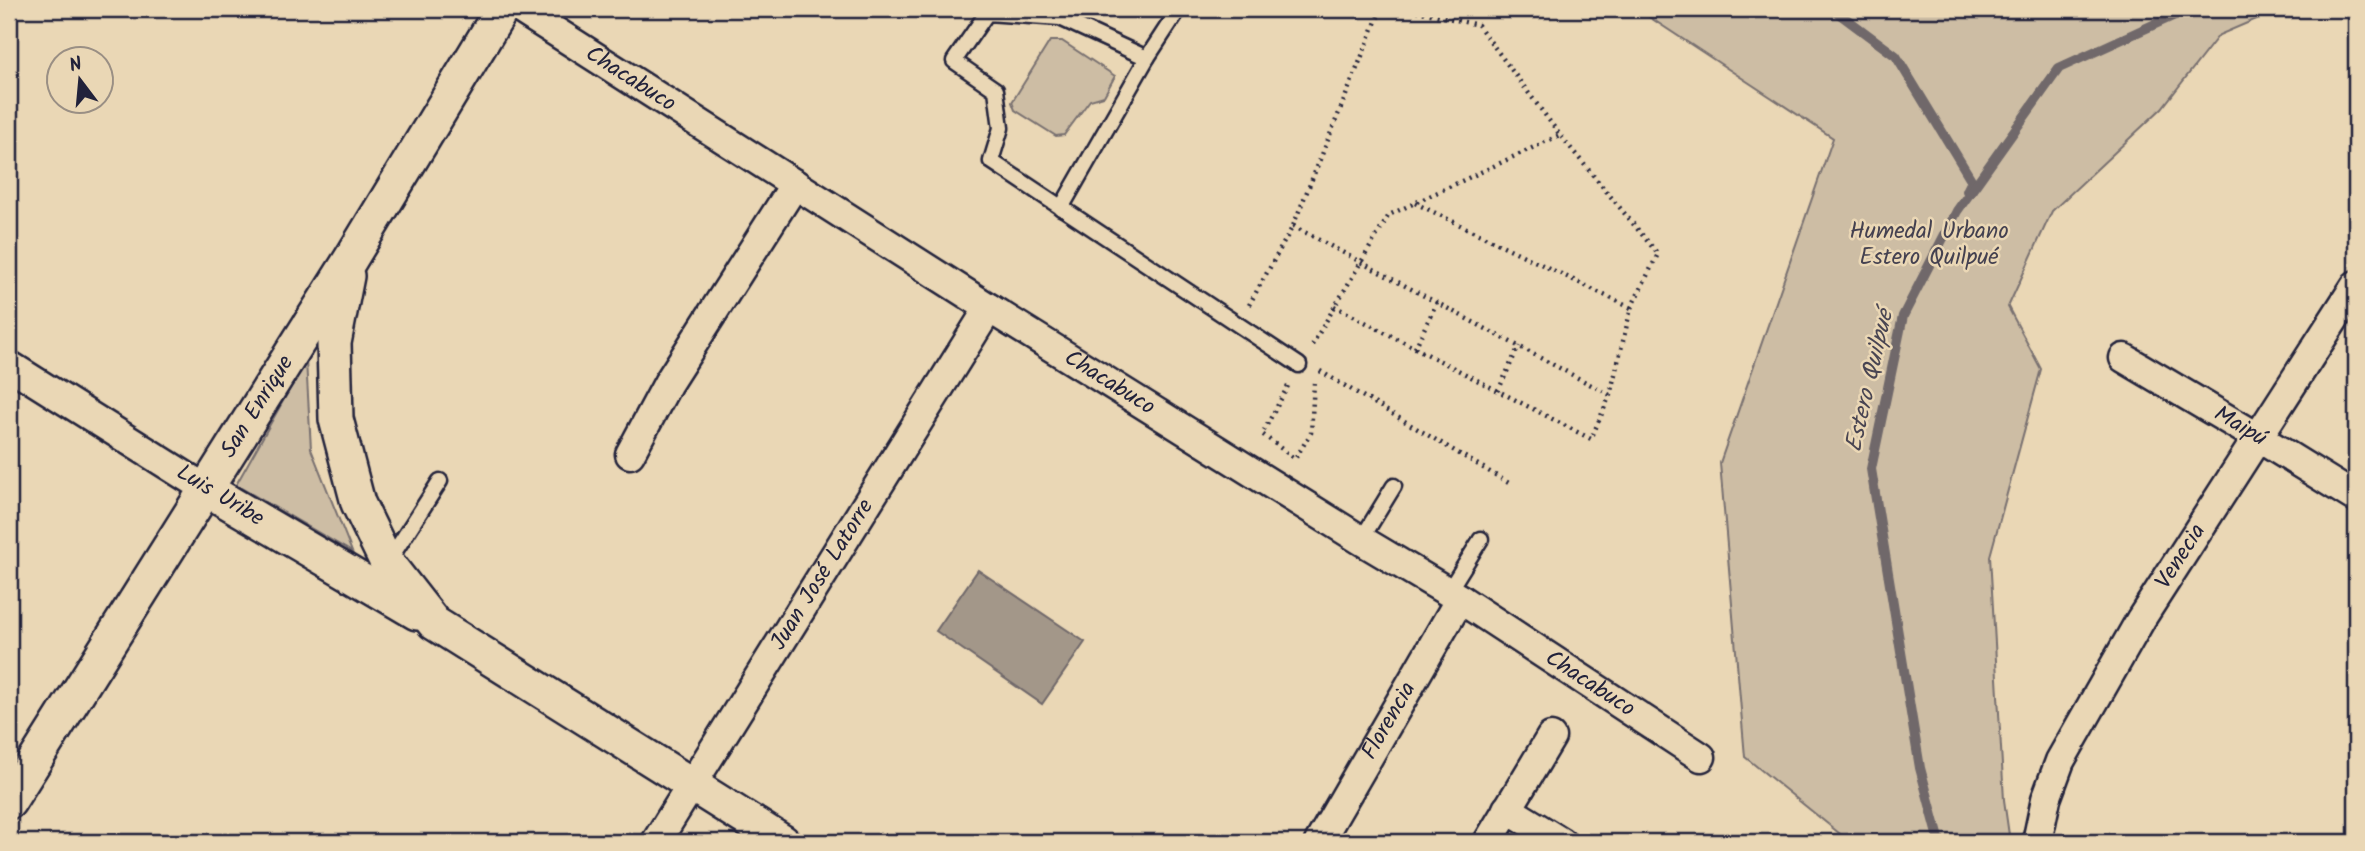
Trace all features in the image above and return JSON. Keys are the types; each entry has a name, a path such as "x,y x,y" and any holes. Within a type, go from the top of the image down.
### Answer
{"street":[{"name":"San Enrique","path":"9,802 350,260 502,9"},
{"name":"Chacabuco","path":"520,9 989,308 1454,595 1700,757"},
{"path":"630,454 668,383 795,184"},
{"name":"Luis Uribe","path":"350,260 334,343 336,419 358,503 387,563 434,623"},
{"name":"Venecia","path":"2037,842 2046,799 2060,761 2141,619 2356,285"},
{"name":"Juan José Latorre","path":"656,842 989,308"},
{"name":"Maipú","path":"2123,358 2356,498"},
{"name":"Luis Uribe","path":"9,365 206,489 434,623 783,842"},
{"name":"Florencia","path":"1318,842 1454,595"},
{"path":"1488,842 1551,737"},
{"path":"1507,809 1561,842"}],"lane":[{"path":"1061,208 1147,58 1179,9"},
{"path":"1147,58 1060,18 987,13 954,61 996,90 1001,128 991,161 1299,365"},
{"path":"387,563 440,481"},
{"path":"1361,540 1394,486"},
{"path":"1454,595 1481,539"}],"path":[{"path":"1238,325 1293,226 1381,9"},
{"path":"1334,306 1591,439 1610,395 1631,308 1658,254 1560,135 1478,25 1408,9"},
{"path":"1307,352 1389,215 1560,135"},
{"path":"1414,203 1631,308"},
{"path":"1293,226 1610,395"},
{"path":"1415,348 1437,302"},
{"path":"1498,391 1520,346"},
{"path":"1299,365 1262,434 1295,459 1311,433 1315,368 1512,485"}],"green space":[{"name":"Humedal Urbano Estero Quilpué","path":"1637,9 2280,9 2219,35 2162,108 2052,211 2008,307 2041,369 1990,556 2004,800 2010,842 1850,842 1745,757 1720,463 1833,138"},
{"path":"1050,41 1062,41 1115,76 1104,96 1090,100 1064,135 1056,136 1015,110 1012,102"},
{"path":"306,360 311,449 352,552 236,485"}],"shaded area":[{"path":"978,570 1085,642 1042,704 936,631"}],"waterway":[{"path":"1833,9 1896,56 1972,181 1967,191"},
{"name":"Estero Quilpué","path":"1940,842 1920,768 1871,469 1903,316 1957,211 2059,68 2188,9"}]}
